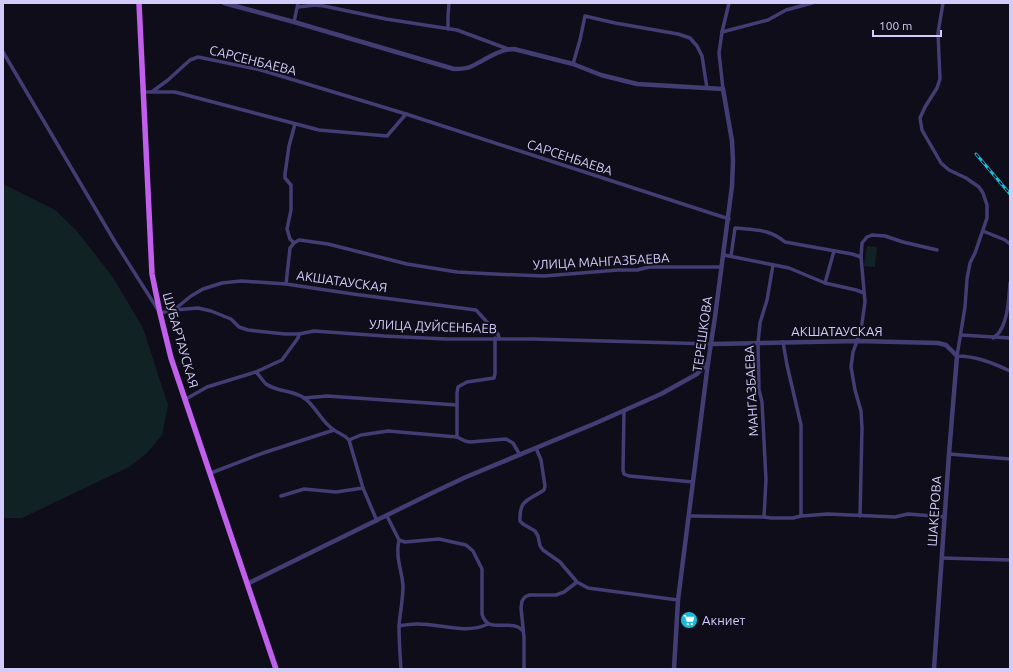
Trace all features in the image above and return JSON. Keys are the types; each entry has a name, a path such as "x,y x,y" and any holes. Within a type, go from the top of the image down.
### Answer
{"main road":[{"name":"ШУБАРТАУСКАЯ","path":"139,3 142,92 152,274 160,313 171,358 276,669"}],"street":[{"path":"224,3 454,69 469,68 508,49"},
{"path":"448,29 450,3"},
{"name":"ТЕРЕШКОВА","path":"674,669 678,600 708,363 712,344 729,219 732,186 732,141 722,89 719,53 729,3"},
{"path":"722,32 768,20 786,10 812,3"},
{"path":"943,3 938,33 940,78 937,88 920,118 922,130 941,163 949,170 966,178 979,187 983,193 987,205 987,218 975,254 970,264 967,279 965,307 957,356 969,356 1010,371"},
{"path":"294,22 298,5 324,6 386,19 457,30 508,49 514,49 573,64 601,75 627,82 637,84 722,89"},
{"path":"573,64 585,16 678,34 690,38 697,46 702,56 707,88"},
{"path":"3,52 160,313"},
{"name":"САРСЕНБАЕВА","path":"152,92 190,60 198,57 260,70 406,114 729,219"},
{"path":"142,92 175,92 319,130 387,136 406,114"},
{"path":"286,284 290,248 294,243 290,239 287,229 291,210 291,185 285,178 285,174 289,146 295,124"},
{"path":"731,256 735,228 765,231 777,235 785,242 852,254 861,257"},
{"path":"983,231 1005,240 1010,244"},
{"path":"860,516 861,411 851,367 853,352 861,330 865,302 861,257 862,243 867,236 885,236 937,250"},
{"name":"УЛИЦА МАНГАЗБАЕВА","path":"294,243 299,240 328,244 407,264 457,272 544,276 618,270 637,270 649,267 722,268"},
{"path":"825,283 834,251"},
{"path":"724,255 789,268 825,283 856,290 864,294"},
{"name":"МАНГАЗБАЕВА","path":"764,517 766,480 762,402 759,390 758,343 760,323 773,264"},
{"name":"АКШАТАУСКАЯ","path":"174,310 191,296 203,289 222,283 241,281 286,284 476,310 498,334 497,338"},
{"path":"993,338 1000,331 1004,320 1008,303 1010,283"},
{"name":"УЛИЦА ДУЙСЕНБАЕВ","path":"160,313 198,308 211,310 231,319 240,327 248,330 299,334 314,331 446,339 497,338 712,344"},
{"path":"186,399 207,388 256,372 282,360 298,338 299,334"},
{"path":"961,335 1010,338"},
{"path":"457,437 458,387 467,382 494,378 497,338"},
{"name":"АКШАТАУСКАЯ","path":"712,344 857,341 938,343 946,345 957,356"},
{"path":"783,342 801,425 801,516"},
{"name":"ШАКЕРОВА","path":"934,669 957,356"},
{"path":"247,584 466,477 624,410 678,385 697,374 708,363"},
{"path":"256,372 266,384 280,390 293,392 304,398 312,405 326,424 345,435 349,440 363,488 377,521"},
{"path":"304,398 327,396 457,404"},
{"path":"624,410 624,474 629,476 693,482"},
{"path":"211,473 263,453 334,430"},
{"path":"349,440 361,435 388,430 457,437 470,442 506,439 513,443 520,455"},
{"path":"536,448 542,460 545,486 544,490 523,502 520,521 522,524 535,530 540,546 543,550 560,562 577,582 588,588 678,600"},
{"path":"949,454 1010,459"},
{"path":"281,496 304,489 336,492 363,488"},
{"path":"689,516 793,518 828,514 895,517 908,514 945,517"},
{"path":"387,516 399,540 397,549 403,588 399,626 399,652 401,669"},
{"path":"399,540 404,542 439,539 466,545 473,551 482,569 482,614 484,620 488,624"},
{"path":"942,558 1010,560"},
{"path":"524,669 521,608 522,601 525,597 535,595 556,595 564,592 577,582"},
{"path":"399,626 415,624 467,629 480,628 488,624 518,626 523,631"}],"shaded area":[{"path":"3,184 55,210 76,230 112,276 143,328 168,405 162,435 147,453 129,467 22,518 3,518"},
{"path":"867,246 877,247 875,267 864,266"}],"railway":[{"path":"976,154 1010,194"}],"place":[{"name":"Акниет","path":"689,620"}]}
